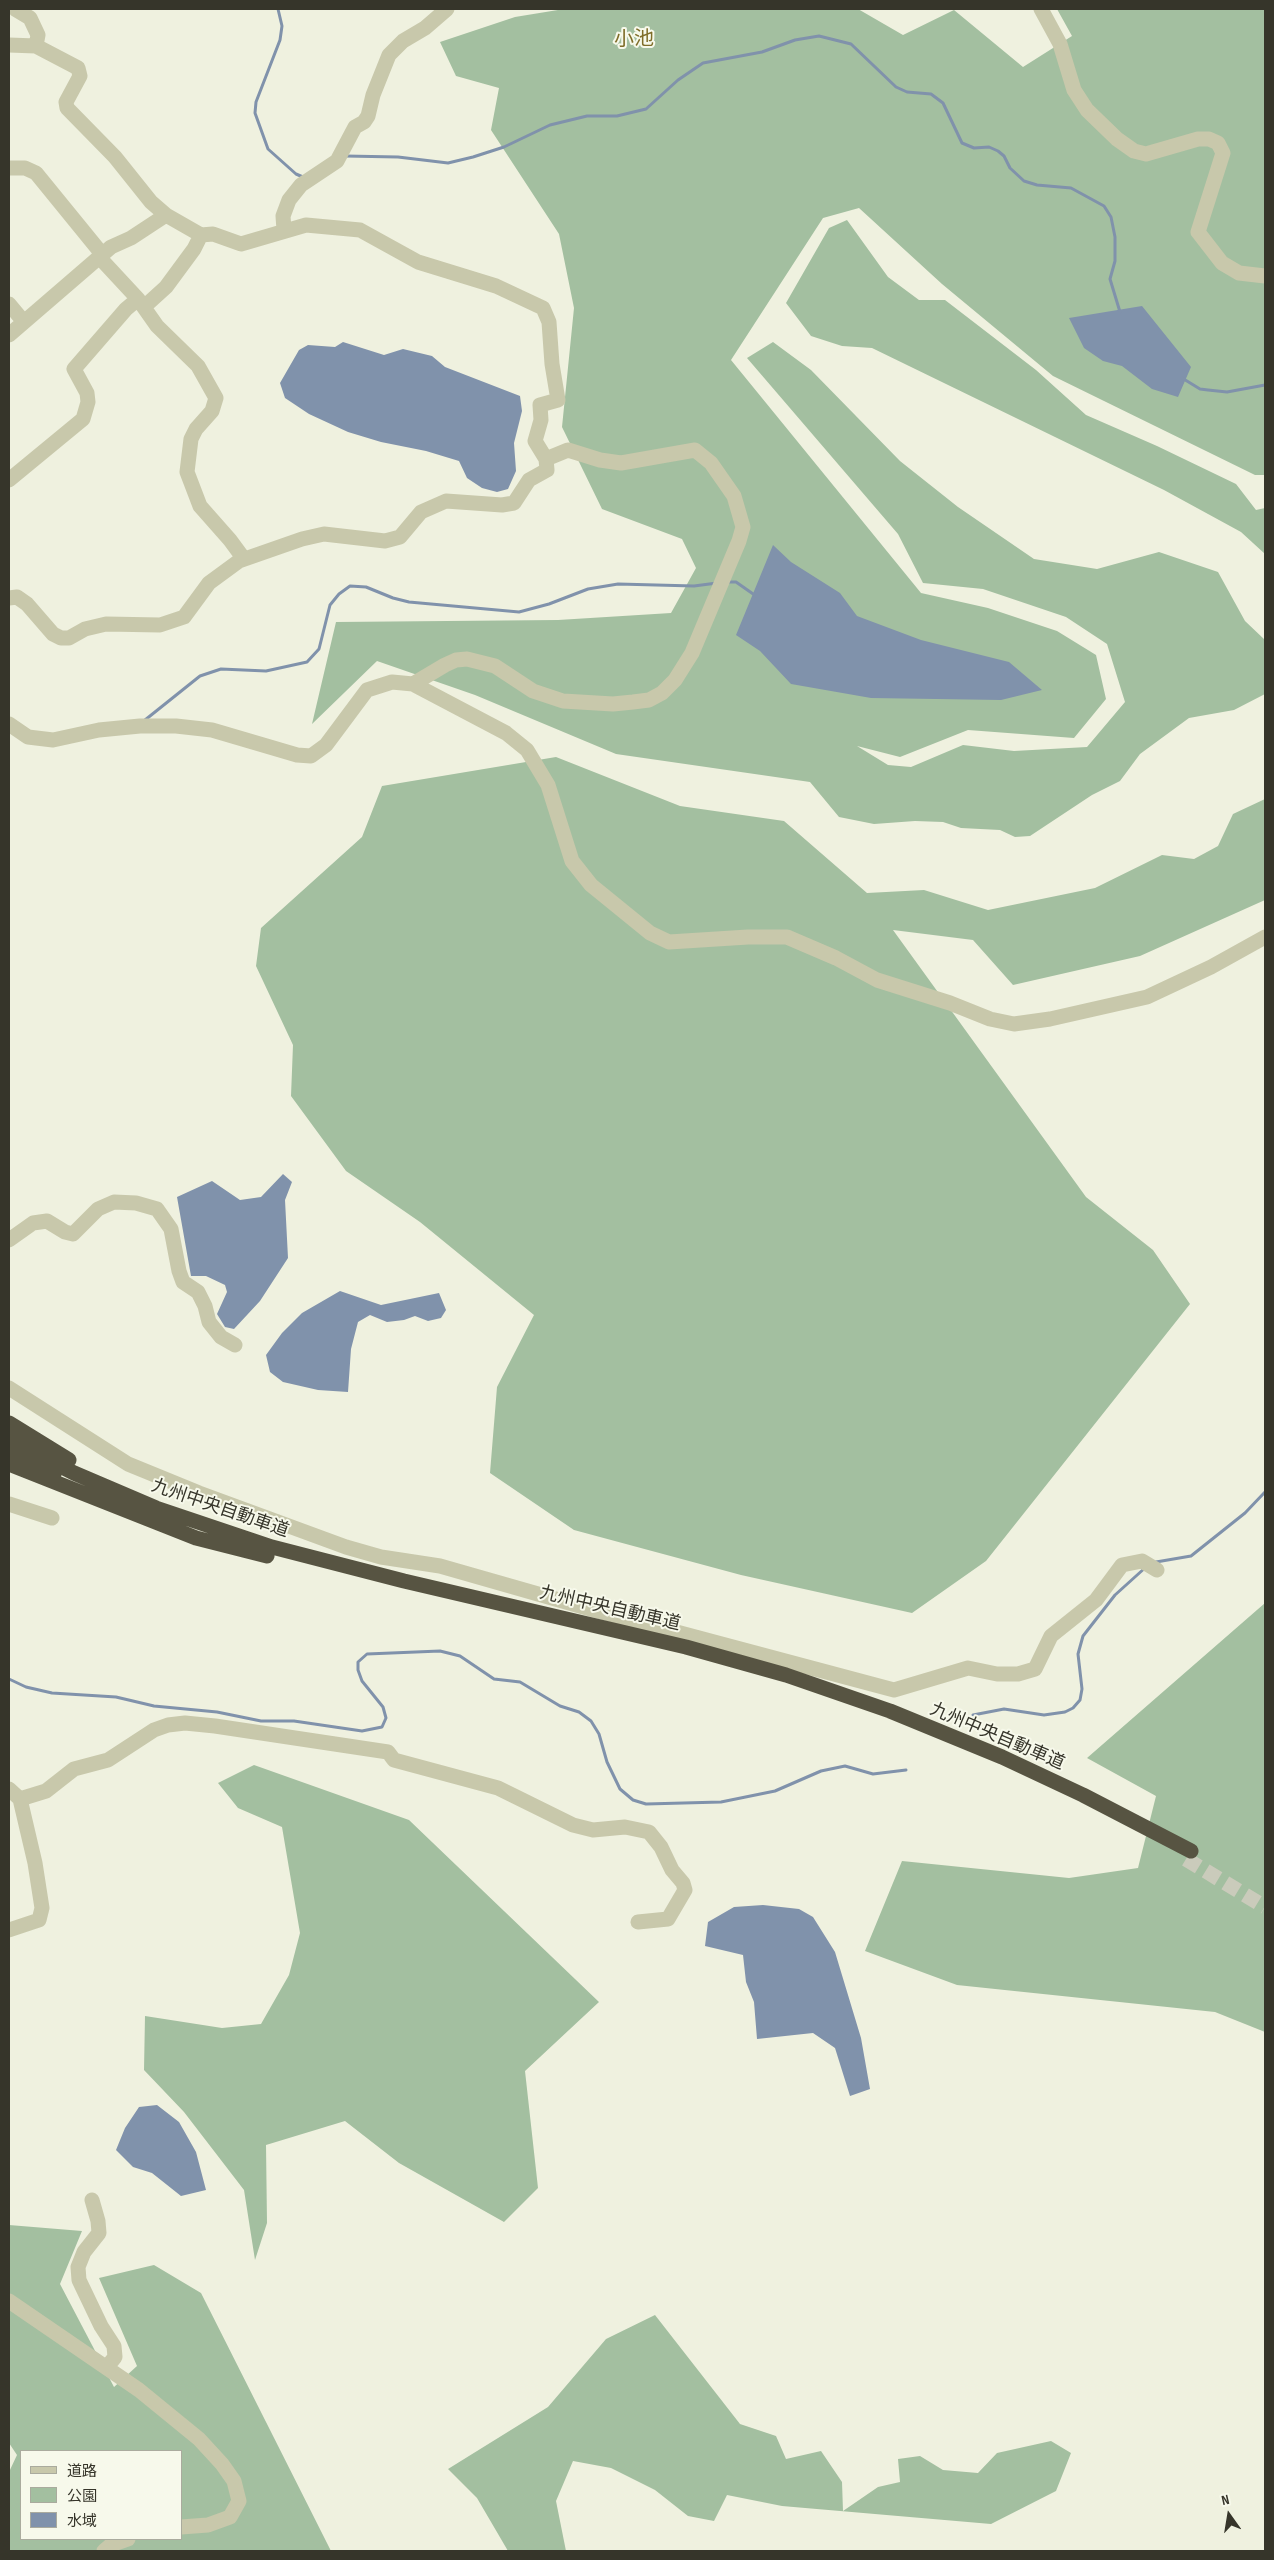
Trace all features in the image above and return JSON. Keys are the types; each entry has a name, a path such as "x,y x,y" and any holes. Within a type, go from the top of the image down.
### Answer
{"highway":[{"path":"9,1423 74,1463 165,1503 404,1581"},
{"name":"九州中央自動車道","path":"9,1440 74,1473 214,1530 306,1557 686,1647 786,1675 890,1711 1002,1757 1083,1795 1189,1855 999,1766 886,1719 771,1680 666,1650 276,1558 218,1539 92,1491 9,1451"},
{"path":"9,1464 196,1538 276,1558"}],"street":[{"path":"15,9 30,18 38,35 36,46"},
{"path":"284,230 283,216 289,200 301,185 341,155 355,127 364,122 368,116 373,95 389,55 403,41 425,28 447,9"},
{"path":"1041,9 1060,44 1074,90 1087,110 1116,139 1134,150 1146,154 1198,139 1209,139 1218,143 1223,153 1198,232 1222,263 1239,273 1265,276"},
{"path":"9,45 36,46 78,68 80,76 66,102 67,108 103,144 151,202 166,215 200,235 213,234 246,244 284,230 306,225 360,230 418,262 496,286 543,308 549,322 552,364 558,400 540,405 541,420 536,441 546,459 547,470 529,480 514,504 502,505 446,501 421,512 404,534 393,540 378,541 324,534 302,539 244,559 221,572 209,583 184,617 160,625 106,624 85,629 69,638 61,638 53,634 28,604 17,597 9,598"},
{"path":"9,168 25,168 36,173 141,303 157,326 198,366 216,398 212,411 196,429 191,439 187,472 200,506 244,559"},
{"path":"9,335 101,255 166,215"},
{"path":"9,480 83,419 88,402 86,393 74,369 116,320 166,287 188,257 200,235"},
{"path":"9,304 24,322"},
{"path":"413,684 445,665 456,660 467,659 495,666 533,691 564,700 613,704 634,702 649,700 662,693 675,680 692,653 739,540 742,527 734,496 711,462 696,450 621,463 600,460 568,450 546,459"},
{"path":"9,724 23,734 44,740 99,730 140,726 176,726 212,730 296,755 311,756 326,745 366,690 392,682 413,684 506,733 527,750 548,785 572,860 591,885 620,911 650,933 670,942 748,936 786,938 836,958 877,980 950,1003 990,1019 1014,1024 1050,1019 1147,997 1211,967 1265,937"},
{"path":"9,1240 33,1223 47,1221 65,1232 73,1234 98,1209 114,1202 136,1203 157,1209 171,1229 183,1282 198,1292 205,1306 209,1322 221,1337 235,1345"},
{"path":"9,1388 128,1464 199,1494 346,1547 381,1557 440,1566 594,1610 894,1690 968,1668 997,1674 1018,1674 1035,1670 1051,1636 1096,1600 1122,1565 1142,1561 1157,1570"},
{"path":"9,1504 52,1518"},
{"path":"9,1930 39,1920 42,1908 36,1863 14,1794 46,1792 74,1769 108,1760 154,1730 168,1725 185,1723 388,1752 394,1760 498,1788 573,1825 593,1830 626,1827 649,1832 660,1846 672,1870 683,1882 684,1890 668,1919 638,1922"},
{"path":"92,2200 98,2221 99,2233 84,2252 78,2267 78,2280 98,2320 114,2346 115,2357 107,2367"},
{"path":"9,2301 107,2367 199,2440 222,2464 234,2481 239,2501 230,2517 208,2525 182,2527"},
{"path":"104,2551 111,2545 125,2540"}],"green space":[{"path":"564,9 858,9 903,35 954,10 1023,67 1072,36 1057,9 1265,9 1265,475 1255,475 1053,376 942,284 859,208 823,218 731,360 921,593 988,608 1057,631 1096,655 1106,699 1074,738 968,730 900,757 857,746 888,765 911,767 963,745 1014,751 1087,747 1125,702 1107,644 1066,617 983,589 923,583 898,534 747,358 773,342 811,370 900,461 958,507 1034,559 1097,569 1159,552 1218,572 1245,621 1265,640 1265,694 1234,710 1189,718 1140,754 1120,781 1092,795 1030,836 1015,837 1000,830 961,828 943,822 915,821 874,824 839,817 810,782 616,754 475,695 377,661 312,724 336,622 558,620 671,613 696,568 682,539 602,509 562,427 574,308 559,234 491,130 499,88 456,76 440,42 515,17"},
{"path":"847,220 888,277 919,300 945,300 1036,370 1086,415 1157,446 1236,484 1256,510 1265,508 1265,554 1241,532 1164,490 872,348 842,346 811,336 786,303 829,228"},
{"path":"556,757 680,806 784,821 867,893 924,890 988,910 1095,888 1162,855 1194,859 1218,846 1233,814 1265,799 1265,900 1140,956 1013,985 973,940 893,930 1086,1197 1153,1250 1190,1304 986,1561 912,1613 741,1575 574,1530 490,1473 497,1387 534,1315 420,1222 346,1171 291,1096 293,1045 256,966 261,928 362,837 382,786"},
{"path":"1265,1603 1265,2032 1215,2012 957,1985 865,1951 902,1861 1069,1878 1138,1868 1156,1796 1087,1758"},
{"path":"254,1765 409,1820 599,2002 525,2071 538,2188 504,2222 399,2163 345,2121 266,2145 267,2223 255,2260 244,2190 184,2112 144,2070 145,2016 222,2028 261,2024 289,1975 300,1933 282,1827 238,1808 218,1783"},
{"path":"9,2225 82,2231 60,2284 114,2387 137,2366 99,2278 154,2265 201,2293 331,2551 9,2551 9,2472 17,2455 9,2443"},
{"path":"655,2315 740,2424 776,2436 786,2459 821,2451 842,2482 843,2511 878,2487 900,2482 898,2459 920,2456 943,2470 978,2473 997,2453 1051,2441 1071,2453 1056,2491 991,2524 782,2506 727,2495 714,2521 688,2516 655,2490 611,2468 573,2461 556,2501 566,2551 508,2551 477,2498 448,2469 548,2407 606,2339"}],"water":[{"path":"1142,306 1191,367 1178,397 1152,389 1122,366 1103,361 1084,348 1069,318"},
{"path":"343,342 384,355 403,349 432,356 445,367 520,396 522,411 514,443 516,471 508,489 497,492 482,488 467,478 459,461 348,432 309,414 285,398 280,383 299,350 308,345 335,347"},
{"path":"773,545 791,562 840,593 857,616 921,640 1009,662 1042,690 1001,700 871,698 791,684 760,651 736,635"},
{"path":"283,1174 292,1182 285,1200 288,1258 260,1301 234,1329 225,1327 217,1314 227,1292 225,1285 206,1276 191,1276 177,1197 212,1181 240,1200 261,1197"},
{"path":"340,1291 381,1305 439,1293 446,1310 441,1318 428,1321 415,1316 404,1320 387,1322 370,1315 358,1322 351,1349 348,1392 318,1390 283,1382 270,1372 266,1355 282,1333 302,1313"},
{"path":"763,1905 799,1909 813,1917 835,1952 861,2038 870,2089 850,2096 835,2048 813,2033 757,2039 754,2002 746,1982 743,1955 705,1946 708,1922 734,1907"},
{"path":"157,2105 179,2122 196,2152 206,2190 181,2196 152,2173 133,2167 116,2150 125,2128 139,2107"}],"waterway":[{"path":"278,9 282,26 280,40 256,102 255,113 268,149 296,174 303,177"},
{"path":"345,156 398,157 448,163 473,157 504,147 550,125 587,116 617,116 646,109 678,80 703,63 762,52 795,40 819,36 851,44 896,87 907,92 931,94 943,103 962,143 974,148 989,147 998,151 1004,156 1010,168 1024,181 1037,185 1071,188 1104,206 1111,217 1115,237 1115,261 1110,279 1120,312"},
{"path":"1182,378 1200,389 1227,392 1265,385"},
{"path":"726,582 736,582 756,596"},
{"path":"145,720 200,676 221,669 266,671 307,662 319,649 330,605 339,594 350,586 366,587 409,602 519,612 549,604 588,589 618,584 694,586 717,583"},
{"path":"1156,1562 1191,1556 1245,1513 1265,1492"},
{"path":"973,1715 1004,1709 1044,1715 1065,1712 1073,1708 1080,1700 1082,1689 1078,1654 1083,1636 1115,1595 1146,1567"},
{"path":"9,1679 26,1687 52,1693 116,1697 154,1706 217,1712 261,1721 294,1721 362,1731 382,1727 386,1718 383,1707 362,1681 358,1670 358,1662 367,1654 440,1651 460,1656 494,1679 520,1682 560,1706 579,1712 591,1721 599,1734 607,1762 620,1789 633,1800 646,1804 721,1802 775,1791 821,1771 845,1766 873,1774 906,1770"}],"tunnel":[{"path":"1186,1859 1265,1907"}],"district":[{"name":"小池","path":"634,40"}]}
